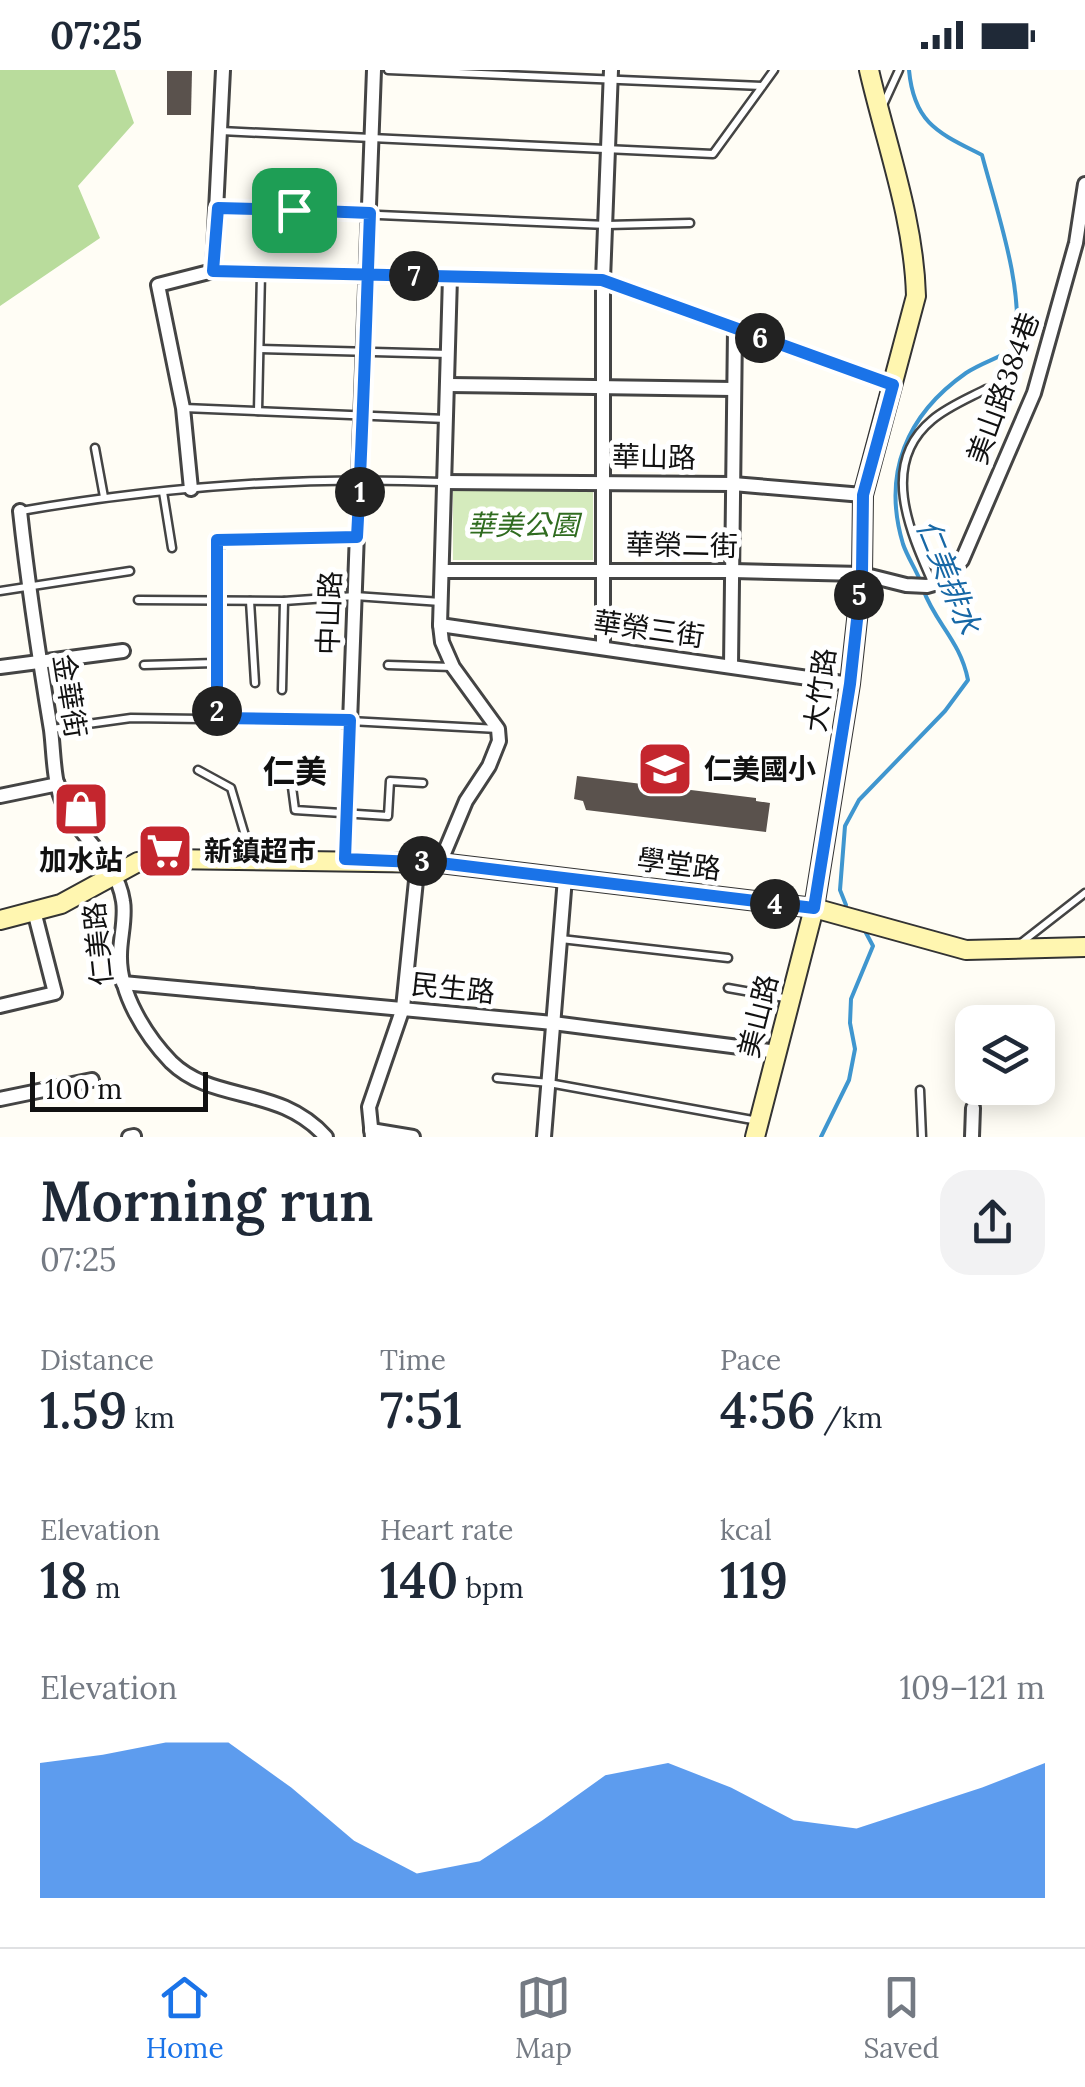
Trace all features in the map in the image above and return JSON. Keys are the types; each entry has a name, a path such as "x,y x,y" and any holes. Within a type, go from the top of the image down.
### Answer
{"street":[{"path":"213,271 223,70"},
{"name":"中山路","path":"345,859 374,70"},
{"name":"大竹路","path":"814,908 850,684 862,574 863,495 916,296 916,272 897,176 870,70"},
{"path":"603,647 602,280 611,75"},
{"name":"美山路384巷","path":"930,585 941,582 962,560 1034,392 1080,242 1085,184"},
{"path":"191,489 182,408 158,285 213,271 602,280 893,385"},
{"path":"440,863 466,801 489,766 499,741 498,729 452,667 440,625 450,277"},
{"path":"731,666 735,329"},
{"path":"449,385 733,389"},
{"name":"華山路","path":"443,482 734,484 863,495"},
{"name":"金華街","path":"20,511 58,784 64,805 103,854 112,874"},
{"path":"217,540 217,718"},
{"name":"華榮二街","path":"442,570 733,570 862,574 930,585"},
{"name":"華榮三街","path":"440,625 850,684"},
{"path":"0,666 123,651"},
{"path":"0,796 58,784"},
{"name":"學堂路","path":"0,920 61,904 138,862 345,859 440,863 814,908 966,950 1085,947"},
{"path":"413,1137 372,1134 369,1106 404,1008 418,861"},
{"name":"仁美路","path":"112,874 123,901 123,982 150,1038 175,1066 208,1085 274,1101 298,1112 326,1137"},
{"path":"544,1137 565,878"},
{"name":"美山路","path":"757,1129 814,908"},
{"path":"0,1006 55,993 34,911"},
{"name":"民生路","path":"123,982 554,1023 778,1052"},
{"path":"0,1099 92,1080"},
{"path":"972,1108 972,1137"}],"lane":[{"path":"388,70 611,75 762,86"},
{"path":"221,131 713,154 774,70"},
{"path":"879,113 899,70"},
{"path":"218,208 607,225 690,222"},
{"path":"258,412 261,272"},
{"path":"260,349 450,354"},
{"path":"930,585 904,514 906,452 933,418 986,388"},
{"path":"182,408 447,420"},
{"path":"95,448 104,497"},
{"path":"20,511 104,497 254,484 360,479 443,482"},
{"path":"162,492 172,548"},
{"path":"217,540 357,537"},
{"path":"0,591 130,571"},
{"path":"138,600 284,601 355,596 441,602"},
{"path":"250,601 255,684"},
{"path":"282,690 284,601"},
{"path":"144,665 217,663"},
{"path":"388,665 452,667"},
{"path":"50,729 132,718 217,718 350,720 498,729"},
{"path":"198,770 231,788 252,860"},
{"path":"292,787 295,810 388,816 390,781 423,783"},
{"path":"1012,950 1085,893"},
{"path":"560,939 728,958"},
{"path":"728,988 791,1000"},
{"path":"497,1078 549,1083 757,1129"},
{"path":"920,1090 922,1137"}],"green space":[{"path":"0,70 115,70 134,123 78,186 100,238 0,306"},
{"name":"華美公園","path":"453,490 593,490 593,560 453,560"}],"building":[{"path":"167,71 192,71 191,115 167,115"},
{"path":"577,776 756,798 770,803 766,832 586,810 583,801 574,799"}],"waterway":[{"name":"仁美排水","path":"909,70 916,103 923,115 941,133 982,155 1008,251 1017,325 1015,348 972,369 945,390 914,427 904,448 898,470 897,518 903,544 920,580"},
{"name":"仁美排水","path":"846,905 840,890 845,826 859,800 945,711 968,680 959,654 923,589"},
{"name":"仁美排水","path":"821,1137 849,1080 855,1049 851,999 873,946 865,931"}],"place":[{"name":"仁美國小","path":"665,769"},
{"name":"加水站","path":"81,809"},
{"name":"新鎮超市","path":"165,851"}],"district":[{"name":"仁美","path":"295,772"}],"route":[{"path":"294,210 218,208 213,271 368,275 602,280 893,385 863,495 862,574 850,684 814,908 440,863 345,859 350,720 217,718 217,540 357,537 360,479 362,415 368,275 370,213 294,210"}]}
